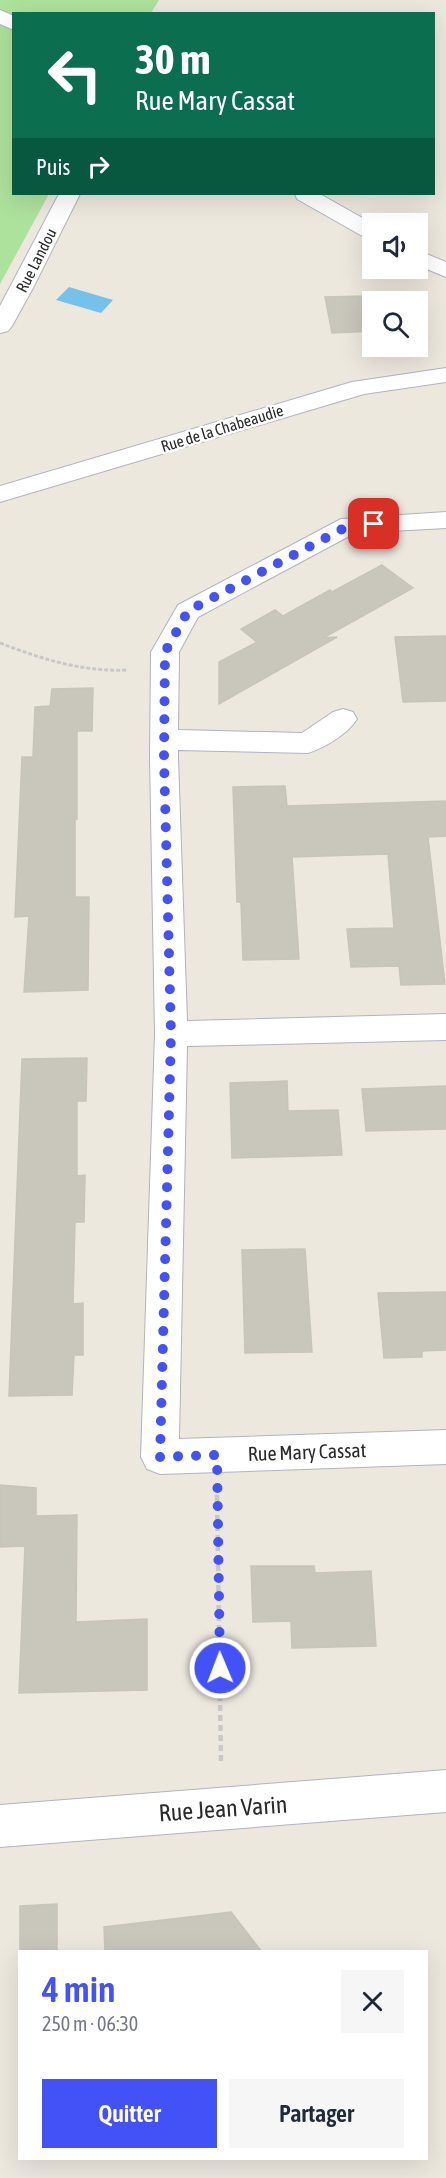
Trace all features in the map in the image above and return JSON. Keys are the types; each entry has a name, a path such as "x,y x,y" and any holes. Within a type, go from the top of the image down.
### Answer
{"street":[{"name":"Rue Landou","path":"0,326 22,288 68,195"},
{"path":"307,195 362,226"},
{"path":"428,262 446,270"},
{"name":"Rue de la Chabeaudie","path":"0,494 360,387 446,375"},
{"name":"Rue Mary Cassat","path":"446,520 350,525 188,611 165,652 164,740 171,1034 160,1457 446,1447"},
{"path":"164,740 308,743 343,719"},
{"path":"171,1034 446,1027"},
{"name":"Rue Jean Varin","path":"0,1826 446,1791"}],"path":[{"path":"0,643 41,659 107,671 165,666"},
{"path":"217,1455 222,1809"}],"green space":[{"path":"0,0 159,0 152,12 12,12 12,195 48,195 0,284"}],"water":[{"path":"69,287 113,300 101,313 56,300"}],"building":[{"path":"362,296 362,332 332,333 325,297"},
{"path":"382,565 413,588 323,638 337,637 219,704 219,662 257,642 241,629 275,610 283,616"},
{"path":"446,636 446,701 403,702 395,637"},
{"path":"93,688 92,731 77,731 77,819 75,819 75,897 89,897 88,990 24,992 29,916 15,917 22,757 33,757 35,707 50,706 52,689"},
{"path":"285,786 287,806 446,801 446,836 428,837 445,984 401,985 399,966 351,967 347,929 394,928 388,854 292,857 299,959 243,960 241,902 237,902 233,787"},
{"path":"87,1058 86,1101 77,1101 77,1176 85,1175 84,1222 75,1222 73,1304 83,1303 83,1355 74,1355 72,1395 9,1396 22,1059"},
{"path":"287,1081 288,1111 338,1110 342,1155 232,1158 230,1083"},
{"path":"446,1086 446,1129 366,1131 362,1089"},
{"path":"305,1249 312,1352 245,1353 242,1250"},
{"path":"446,1292 446,1350 422,1351 422,1357 384,1358 378,1293"},
{"path":"0,1485 36,1488 36,1516 77,1515 76,1622 147,1619 147,1690 19,1693 25,1546 0,1547"},
{"path":"251,1566 314,1566 315,1573 371,1571 376,1646 292,1648 291,1621 253,1622"},
{"path":"57,1904 57,1950 20,1950 20,1906"},
{"path":"231,1912 260,1950 105,1950 104,1927"}],"route":[{"path":"220,1668 217,1455 160,1457 171,1034 164,758 165,652 188,611 350,525 374,524"}]}
